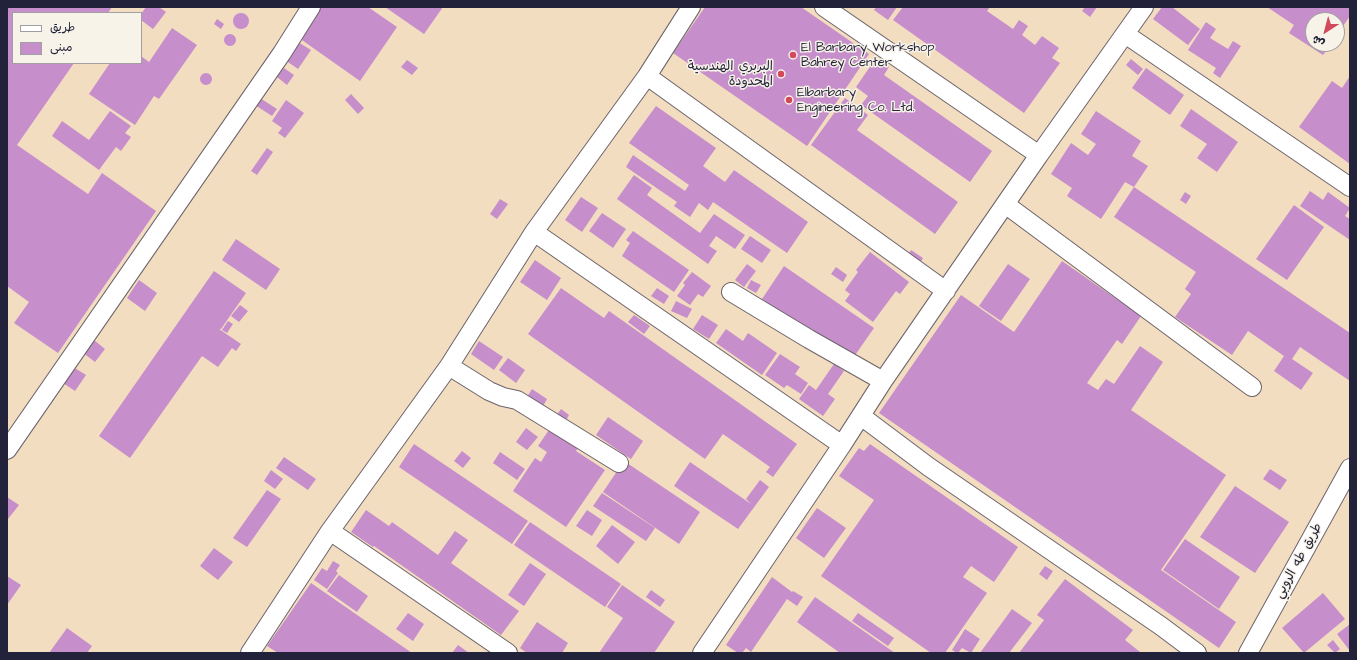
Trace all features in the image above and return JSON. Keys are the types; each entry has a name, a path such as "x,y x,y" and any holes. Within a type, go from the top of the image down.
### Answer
{"street":[{"path":"7,450 277,59 311,7"},
{"path":"250,653 330,530 449,366 534,232 647,76 692,7"},
{"path":"824,7 1039,155"},
{"path":"702,653 842,446 883,381 1039,155 1144,7"},
{"path":"1125,34 1350,187"},
{"path":"647,76 946,291"},
{"path":"1005,204 1252,387"},
{"path":"534,232 842,446"},
{"path":"730,292 808,339 883,381"},
{"path":"449,366 489,391 503,398 517,400 619,463"},
{"path":"861,416 929,466 1161,626 1197,653"},
{"name":"طريق طه الروبي","path":"1248,653 1350,468"},
{"path":"330,530 508,653"}],"building":[{"path":"7,7 112,7 109,12 12,12 12,64 73,64 17,145 88,194 102,173 156,211 58,353 14,323 29,302 7,286"},
{"path":"146,7 159,7 166,12 153,29 142,21 142,13"},
{"path":"321,7 368,7 397,27 360,81 299,38"},
{"path":"385,7 443,7 424,34"},
{"name":"Elbarbary Engineering Co. Ltd.","path":"705,7 801,7 869,54 807,146 673,53"},
{"path":"876,7 897,7 888,20 874,10"},
{"path":"903,7 990,7 987,11 1013,29 1019,20 1028,26 1022,35 1035,45 1042,36 1059,48 1052,58 1060,63 1024,113 893,20"},
{"path":"1085,7 1097,7 1090,17 1082,11"},
{"path":"1162,7 1172,7 1200,29 1188,45 1153,19"},
{"path":"1267,7 1350,8 1350,16 1345,23 1345,12 1305,12 1305,43 1289,33 1294,25"},
{"path":"241,13 248,18 249,21 244,28 241,29 234,24 233,21 238,14"},
{"path":"217,19 224,24 221,29 214,24"},
{"path":"1206,22 1216,29 1210,38 1228,49 1233,41 1241,46 1220,78 1213,73 1216,68 1188,50"},
{"path":"172,28 197,45 159,99 154,96 135,125 89,94 109,64 142,64 142,57 149,62"},
{"path":"228,34 232,34 236,40 232,46 228,46 224,42 224,38"},
{"path":"298,42 311,50 298,69 285,60"},
{"path":"1318,52 1325,52 1323,55"},
{"path":"876,58 889,67 884,75 992,151 970,182 861,105 868,96 856,87"},
{"path":"1131,59 1143,69 1138,75 1126,65"},
{"path":"407,60 418,68 412,75 401,67"},
{"path":"284,68 294,75 287,85 277,77"},
{"path":"1146,68 1184,95 1170,115 1132,88"},
{"path":"206,73 210,75 212,79 210,83 206,85 202,83 200,79 202,75"},
{"path":"1350,76 1350,164 1299,127 1332,81 1342,88"},
{"path":"351,94 364,108 358,114 345,100"},
{"path":"260,98 277,109 272,116 255,105"},
{"path":"845,98 868,115 857,130 958,202 935,234 811,145"},
{"path":"286,100 304,113 285,138 278,133 282,128 272,121"},
{"path":"656,106 716,148 703,166 725,182 734,170 808,222 787,253 713,202 708,210 699,203 690,217 674,206 677,202 626,167 633,155 685,191 689,185 629,143"},
{"path":"1191,109 1238,142 1217,172 1197,158 1207,144 1180,126"},
{"path":"110,111 131,126 125,133 131,137 121,151 116,147 99,170 52,136 62,121 89,140"},
{"path":"1096,111 1141,141 1132,156 1148,166 1134,187 1125,182 1101,219 1067,196 1072,188 1051,174 1071,143 1088,155 1096,144 1081,134"},
{"path":"267,148 273,152 257,175 251,171"},
{"path":"634,175 652,188 647,195 700,233 714,214 745,235 735,249 716,236 709,246 717,251 708,264 617,199"},
{"path":"1134,187 1350,333 1350,381 1300,347 1292,359 1313,373 1301,390 1274,371 1284,356 1248,331 1232,355 1175,317 1191,294 1185,289 1196,272 1114,217"},
{"path":"1310,191 1323,200 1328,192 1350,208 1345,216 1350,219 1350,240 1300,206"},
{"path":"1185,192 1191,196 1186,204 1180,200"},
{"path":"581,197 598,208 582,232 565,220"},
{"path":"500,199 508,204 497,219 490,214"},
{"path":"1294,205 1324,227 1287,280 1256,259"},
{"path":"602,213 626,229 613,248 589,231"},
{"path":"633,231 689,270 674,292 622,256 630,243 626,240"},
{"path":"750,236 771,250 762,263 741,249"},
{"path":"236,239 280,269 266,290 222,260"},
{"path":"911,250 923,258 919,265 907,257"},
{"path":"870,252 909,282 900,294 896,291 873,322 845,301 850,294 845,290 858,272 856,270"},
{"path":"535,260 561,278 547,300 520,282"},
{"path":"1062,261 1141,316 1122,344 1117,340 1087,383 1098,390 1106,379 1114,384 1140,346 1163,362 1131,410 1226,475 1161,570 1236,622 1219,648 879,413 961,295 1014,332"},
{"path":"747,264 756,271 744,287 735,280"},
{"path":"1008,264 1030,279 1001,321 979,306"},
{"path":"784,266 874,328 851,361 762,299"},
{"path":"836,267 847,275 843,282 831,274"},
{"path":"214,271 246,293 221,329 219,329 241,344 236,351 232,348 218,367 202,356 130,458 99,436"},
{"path":"692,272 711,286 703,297 698,294 690,305 677,296 685,285 683,283"},
{"path":"139,280 157,293 145,311 127,298"},
{"path":"751,280 761,285 756,293 747,288"},
{"path":"561,288 604,318 609,311 797,444 773,477 766,472 770,467 723,434 705,459 528,334"},
{"path":"657,288 669,296 664,304 651,296"},
{"path":"676,301 692,309 687,318 671,311"},
{"path":"240,305 248,311 239,322 231,316"},
{"path":"634,315 650,326 644,334 628,322"},
{"path":"702,315 718,325 709,339 693,329"},
{"path":"228,321 233,324 227,333 222,330"},
{"path":"726,329 743,341 748,333 777,353 762,375 716,343"},
{"path":"89,336 105,349 95,362 78,349"},
{"path":"479,341 503,357 494,370 471,354"},
{"path":"780,354 800,367 795,374 808,383 801,394 787,385 784,388 765,375"},
{"path":"508,358 525,370 516,383 499,370"},
{"path":"834,364 844,371 828,394 835,399 823,416 799,399 809,385 816,390"},
{"path":"70,365 86,375 75,391 60,381"},
{"path":"532,389 547,399 542,408 527,397"},
{"path":"561,409 569,415 565,422 556,416"},
{"path":"608,417 643,441 631,459 596,435"},
{"path":"553,424 581,444 576,451 605,470 566,527 513,491 535,458 541,462 547,452 538,446"},
{"path":"526,428 538,437 527,450 516,442"},
{"path":"414,444 528,521 512,544 399,467"},
{"path":"870,444 1018,547 994,582 971,566 963,577 987,593 945,653 931,653 821,576 874,500 839,476 859,448 864,451"},
{"path":"462,451 471,458 463,468 454,461"},
{"path":"500,452 525,469 517,480 493,463"},
{"path":"284,457 316,479 308,490 276,468"},
{"path":"624,461 700,512 679,544 603,492"},
{"path":"690,462 751,504 746,499 760,480 769,487 738,529 674,486"},
{"path":"1270,469 1287,480 1280,490 1263,479"},
{"path":"271,470 283,479 275,489 264,481"},
{"path":"1235,486 1289,522 1255,573 1200,537"},
{"path":"267,490 281,499 247,547 233,538"},
{"path":"602,493 655,528 646,541 593,506"},
{"path":"7,497 19,505 8,519 7,518"},
{"path":"817,508 846,528 824,558 796,538"},
{"path":"366,510 389,526 392,522 438,555 455,531 468,540 451,563 519,611 501,635 374,546 373,547 351,532"},
{"path":"587,510 602,520 592,536 576,526"},
{"path":"530,522 621,584 605,607 514,545"},
{"path":"612,525 635,542 618,564 596,546"},
{"path":"1185,539 1240,577 1219,609 1163,570"},
{"path":"214,548 233,562 218,580 200,566"},
{"path":"333,561 340,565 336,571 338,573 327,589 314,580 322,568 327,571"},
{"path":"530,563 546,574 524,606 508,595"},
{"path":"1045,566 1053,571 1047,580 1039,574"},
{"path":"339,575 368,596 357,612 327,591"},
{"path":"7,576 21,585 7,605"},
{"path":"772,577 792,592 793,591 803,597 797,606 787,599 751,652 746,648 742,653 738,653 726,645"},
{"path":"1065,579 1133,630 1125,640 1140,653 1019,653 1044,620 1037,615"},
{"path":"311,583 412,653 278,653 267,646"},
{"path":"622,585 675,622 654,653 599,653 623,618 607,607"},
{"path":"651,590 665,600 660,607 646,597"},
{"path":"1323,593 1345,619 1304,653 1282,628"},
{"path":"815,597 895,653 840,653 797,622"},
{"path":"1012,609 1032,623 1009,653 980,653"},
{"path":"408,613 424,624 413,641 396,629"},
{"path":"858,613 894,638 888,646 852,621"},
{"path":"537,622 568,643 562,653 527,653 520,648"},
{"path":"1350,624 1350,651 1337,634"},
{"path":"67,628 92,646 87,653 49,653"},
{"path":"965,629 980,639 971,653 962,648 957,653 952,650"},
{"path":"1333,640 1340,649 1335,653 1327,645"},
{"path":"458,645 469,653 452,653"}],"place":[{"name":"El Barbary Workshop Bahrey Center","path":"793,55"},
{"name":"البربري الهندسية المحدودة","path":"781,74"},
{"name":"Elbarbary Engineering Co. Ltd.","path":"789,100"}]}
